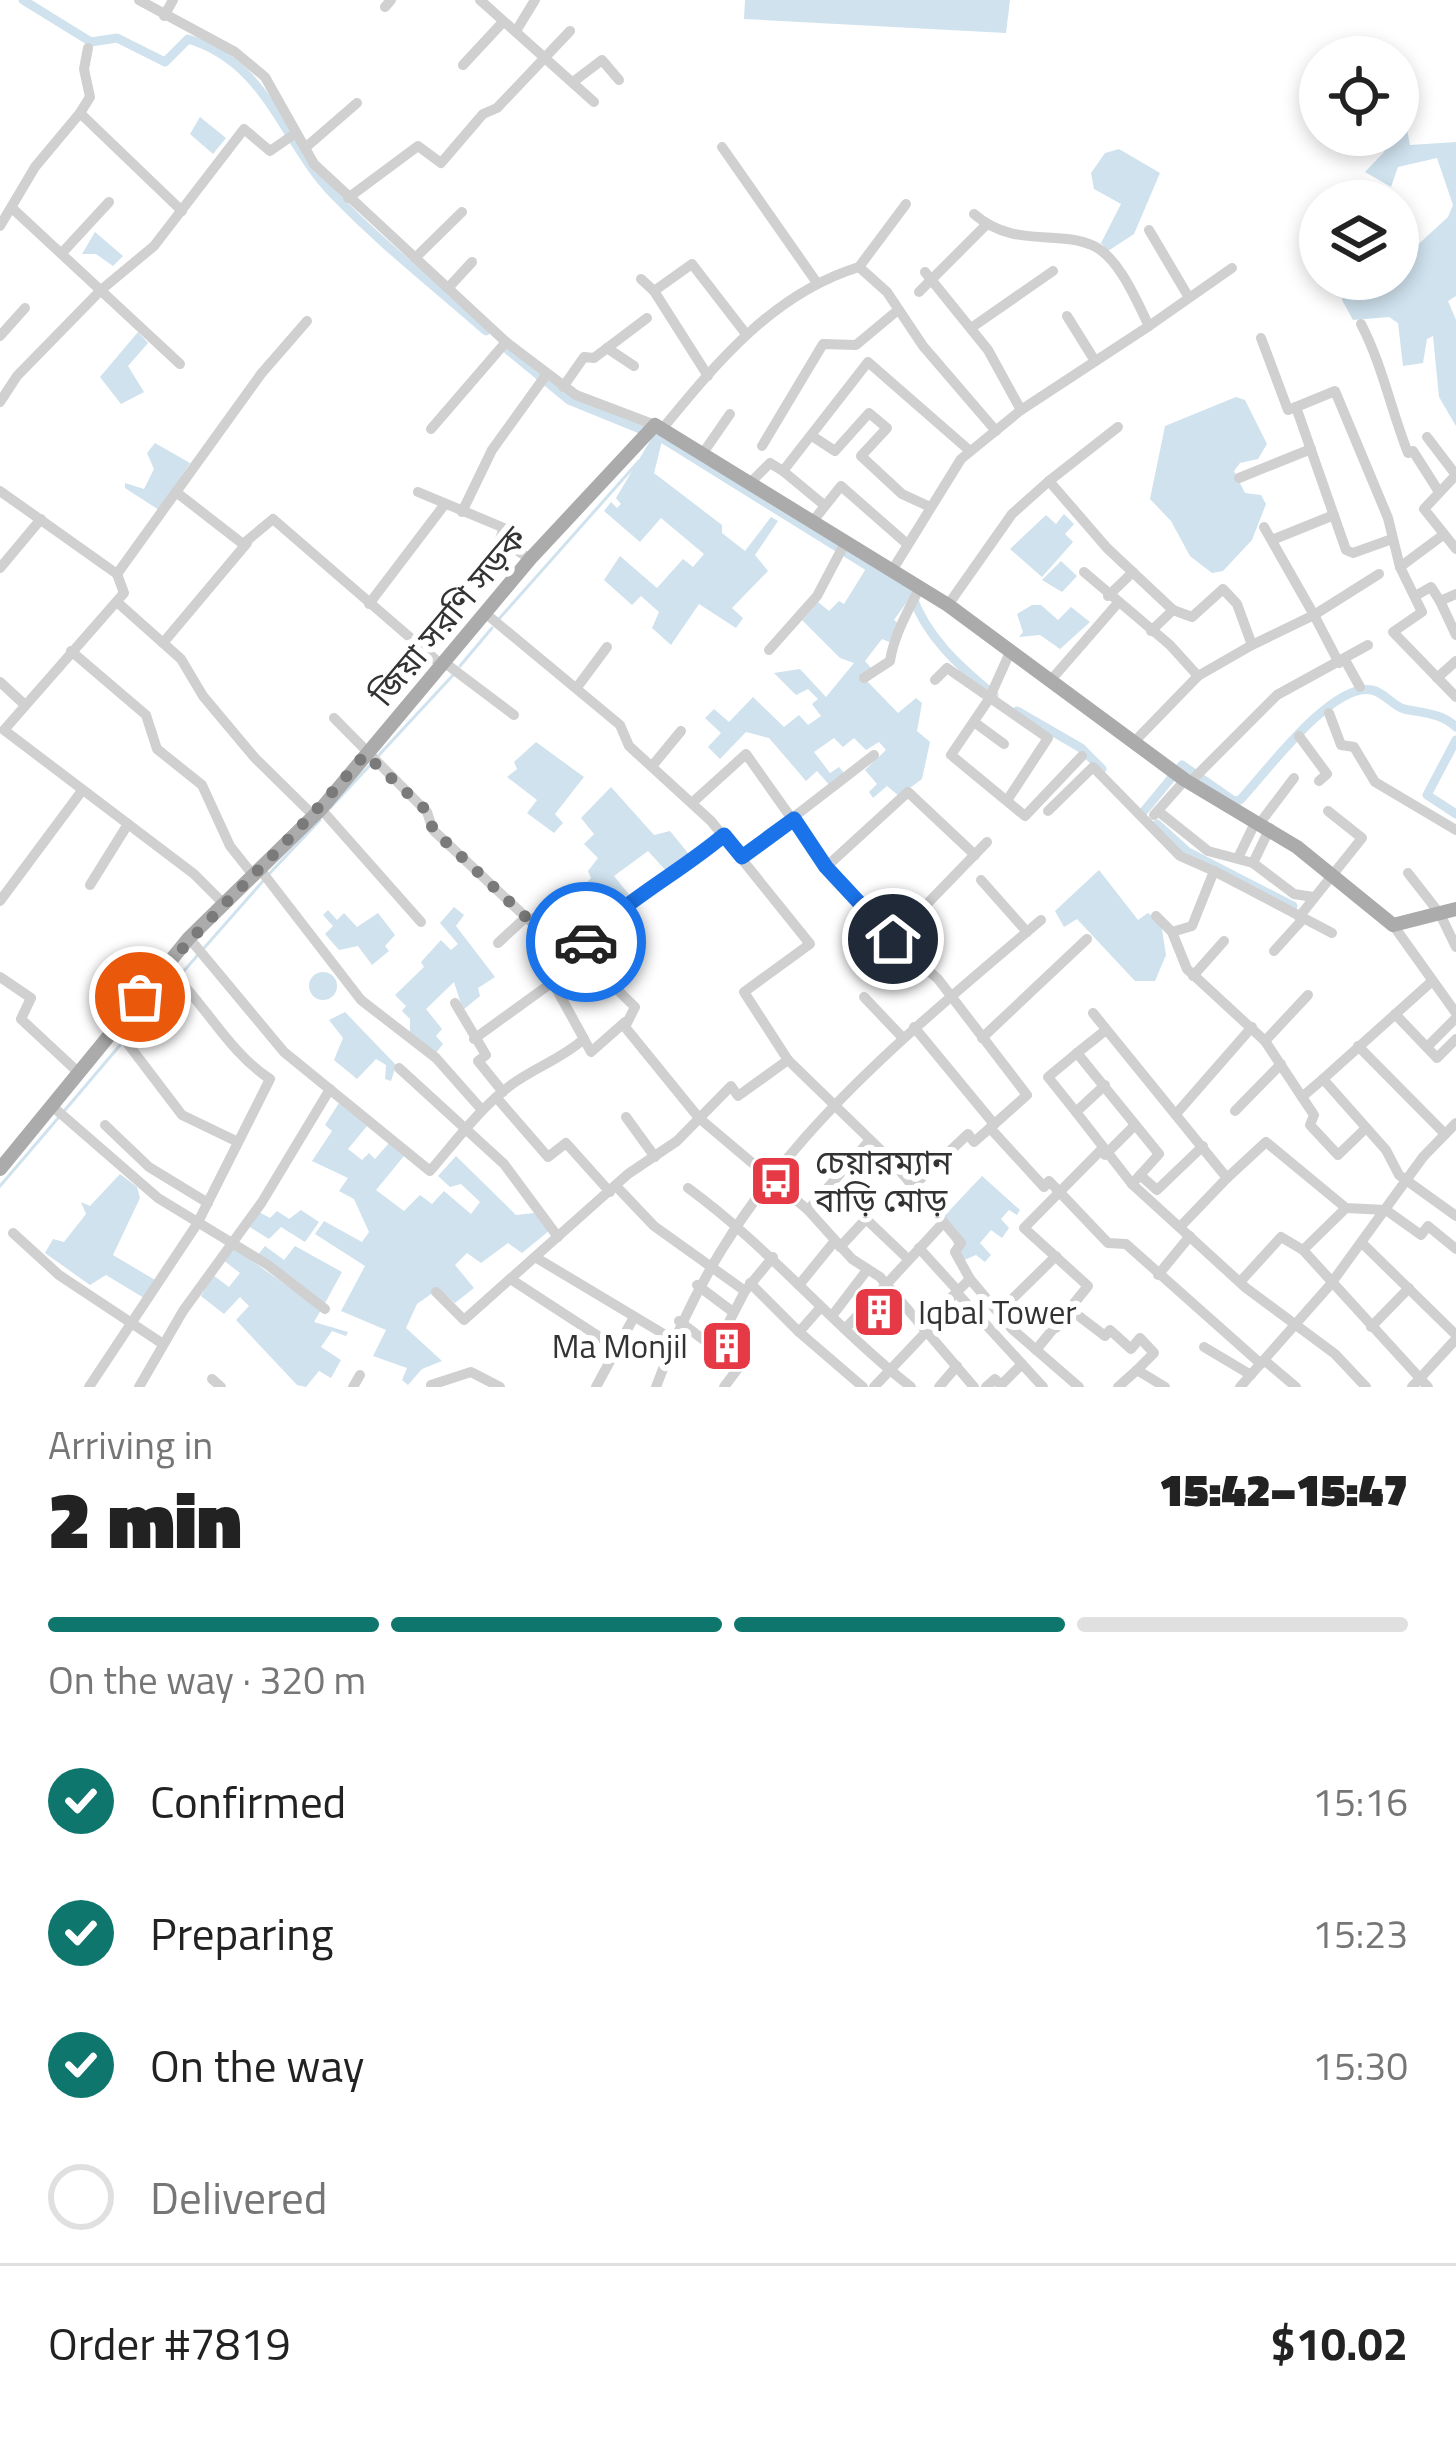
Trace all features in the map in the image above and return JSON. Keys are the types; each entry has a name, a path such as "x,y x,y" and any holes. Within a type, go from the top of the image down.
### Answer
{"main road":[{"name":"জিয়া সরণি সড়ক","path":"3,1160 189,938 317,812 530,559 657,427"},
{"path":"657,427 892,569 916,595 948,605 1164,765 1331,872 1393,925 1450,915"}],"street":[{"path":"139,0 235,52 265,77 305,148 348,198 546,375 592,404 657,427 746,334 815,280 859,267 906,204"},
{"path":"164,16 172,0"},
{"path":"479,0 594,102"},
{"path":"516,31 535,0"},
{"path":"464,65 502,22"},
{"path":"348,198 418,146 441,163 481,116 497,108 570,31"},
{"path":"0,226 90,97 84,69 88,48"},
{"path":"573,82 602,61 619,80"},
{"path":"305,148 357,103"},
{"path":"80,113 182,212"},
{"path":"0,402 17,376 101,290 134,266 182,212 244,129 270,151 295,133"},
{"path":"722,147 815,280"},
{"path":"0,192 180,364"},
{"path":"62,253 109,202"},
{"path":"416,258 462,212"},
{"path":"974,214 986,225 1093,245 1115,268 1149,326"},
{"path":"919,292 928,275 986,225"},
{"path":"1149,230 1188,296"},
{"path":"449,286 472,262"},
{"path":"654,291 692,264 746,334"},
{"path":"859,267 874,278 996,430"},
{"path":"892,569 928,506 970,451 1021,410 1232,268"},
{"path":"971,328 1053,271"},
{"path":"928,275 971,328 1021,410"},
{"path":"641,279 654,291 708,376"},
{"path":"0,336 25,308"},
{"path":"762,446 824,344 856,344 898,310"},
{"path":"1067,316 1095,362"},
{"path":"562,387 584,357 592,359 647,318"},
{"path":"117,574 261,374 307,321"},
{"path":"1361,324 1408,453 1413,451 1438,492"},
{"path":"1261,338 1288,410 1334,391 1422,612 1394,632 1456,698"},
{"path":"431,429 506,342"},
{"path":"607,348 634,366"},
{"path":"783,471 868,362 970,451"},
{"path":"462,512 492,450 546,375"},
{"path":"1296,407 1348,553 1392,538"},
{"path":"812,436 835,451 869,413 887,428 861,456 902,494 928,506"},
{"path":"703,453 730,414"},
{"path":"948,605 1012,514 1118,427"},
{"path":"1426,437 1456,475 1424,509 1456,549"},
{"path":"1239,478 1311,449"},
{"path":"750,482 770,463 824,505"},
{"path":"1049,481 1173,610 1192,616 1223,589 1238,604 1252,645"},
{"path":"813,521 841,486 906,543"},
{"path":"0,491 117,574 124,593 2,732 128,824 222,902"},
{"path":"176,492 247,544"},
{"path":"418,492 504,529 500,538 530,559"},
{"path":"369,604 445,505"},
{"path":"1272,540 1334,515"},
{"path":"0,568 40,519"},
{"path":"163,643 273,519 369,604 514,716"},
{"path":"1264,527 1360,687"},
{"path":"1400,566 1443,535"},
{"path":"770,650 817,596 845,543"},
{"path":"1084,572 1198,676"},
{"path":"1051,680 1133,572"},
{"path":"1134,742 1198,676 1379,574"},
{"path":"1415,596 1431,587 1456,634"},
{"path":"1440,601 1456,593"},
{"path":"864,678 890,661 894,638 916,595"},
{"path":"116,602 163,643 255,758 317,812 421,922"},
{"path":"1151,631 1173,610"},
{"path":"485,614 578,686 693,802 810,944 744,992 788,1060 914,1185 961,1243 957,1260 998,1313 1078,1387"},
{"path":"1148,822 1276,695 1368,645"},
{"path":"578,686 608,647"},
{"path":"1011,650 951,755 1025,816 1082,756"},
{"path":"71,651 146,715 157,749 202,785 230,846 362,1000 436,1058 482,1109"},
{"path":"1437,678 1456,661"},
{"path":"935,680 947,668 1048,738 1008,799"},
{"path":"0,682 25,705"},
{"path":"1329,713 1341,746 1354,746 1375,782 1456,830"},
{"path":"334,718 428,812 433,830 530,921 540,914 635,1007 625,1027 699,1118 808,1210 837,1245 886,1283 974,1387"},
{"path":"974,722 1004,744"},
{"path":"653,765 681,730"},
{"path":"1299,736 1327,774 1319,781"},
{"path":"693,802 746,754 826,867 949,994 1027,1095 974,1142 968,1134 914,1185"},
{"path":"742,857 874,755"},
{"path":"1048,811 1093,767 1180,856 1332,933"},
{"path":"1238,858 1294,778"},
{"path":"0,901 81,792"},
{"path":"826,867 908,792 975,855"},
{"path":"1159,811 1208,851 1252,863 1294,894 1312,897"},
{"path":"1274,951 1362,838 1328,811"},
{"path":"90,884 128,824"},
{"path":"1252,863 1261,826"},
{"path":"474,1039 550,984 616,912 672,877 724,835"},
{"path":"893,939 987,842"},
{"path":"1172,932 1192,926 1214,871"},
{"path":"1408,873 1450,915 1456,946"},
{"path":"981,880 1027,932"},
{"path":"1156,916 1172,932 1193,976 1265,1040 1314,1115 1310,1125 1338,1155 1366,1127"},
{"path":"498,943 526,917"},
{"path":"672,1339 708,1266 831,1104 949,994 1041,920"},
{"path":"1393,925 1456,1016 1427,1047"},
{"path":"189,938 260,1028 430,1171 482,1109 534,1069 562,1059 584,1039"},
{"path":"982,1038 1087,939"},
{"path":"1193,976 1224,941"},
{"path":"89,1387 197,1224 270,1079 251,1066 190,988 165,966"},
{"path":"0,977 31,998 21,1019 79,1073"},
{"path":"1302,1097 1430,982"},
{"path":"550,984 591,1052 630,1018"},
{"path":"1265,1040 1308,995"},
{"path":"864,997 902,1037"},
{"path":"455,1003 485,1055 478,1060 548,1157 566,1143 654,1226 708,1266 748,1287 863,1387"},
{"path":"1093,1013 1227,1178"},
{"path":"1395,1014 1437,1058 1456,1040"},
{"path":"115,1027 182,1115 218,1137 238,1142"},
{"path":"914,1027 1044,1187 1049,1181 1108,1243 1126,1244 1218,1328 1296,1387"},
{"path":"1176,1114 1252,1028"},
{"path":"1106,1030 1048,1077 1103,1153 1136,1179 1240,1282 1336,1354 1366,1387"},
{"path":"1358,1046 1445,1134"},
{"path":"1077,1053 1160,1154 1136,1179"},
{"path":"436,1292 464,1320 731,1086 738,1096 788,1060"},
{"path":"1234,1112 1281,1064"},
{"path":"399,1068 521,1184 527,1201 558,1237"},
{"path":"1323,1079 1407,1180 1456,1216"},
{"path":"1076,1112 1105,1085"},
{"path":"139,1387 230,1243 262,1202 330,1089"},
{"path":"52,1106 136,1180 325,1309"},
{"path":"626,1117 655,1157"},
{"path":"1240,1387 1330,1285 1407,1180 1456,1123"},
{"path":"105,1125 149,1167 208,1203"},
{"path":"1036,1350 1088,1286 1024,1228 1135,1125"},
{"path":"808,1210 870,1140"},
{"path":"1158,1275 1227,1178 1266,1142 1346,1208 1386,1210 1420,1234 1428,1226 1456,1249"},
{"path":"1136,1179 1156,1190 1203,1146"},
{"path":"688,1188 738,1225 911,1387"},
{"path":"1303,1250 1346,1208"},
{"path":"799,1285 866,1219 908,1259"},
{"path":"846,1328 943,1223"},
{"path":"13,1233 59,1275 163,1344"},
{"path":"1240,1282 1280,1237 1303,1250 1420,1384 1456,1337 1362,1244"},
{"path":"919,1248 1042,1387"},
{"path":"998,1313 1056,1256"},
{"path":"536,1257 672,1339 675,1348 656,1387"},
{"path":"715,1349 748,1287 773,1257"},
{"path":"832,1316 867,1270"},
{"path":"874,1387 970,1279"},
{"path":"512,1280 618,1349"},
{"path":"697,1286 733,1312"},
{"path":"1371,1327 1408,1288"},
{"path":"1010,1302 1029,1322 1039,1311 1056,1328"},
{"path":"799,1331 821,1307"},
{"path":"1071,1310 1105,1336 1111,1330 1131,1348 1141,1338 1154,1353 1118,1387"},
{"path":"596,1387 634,1317"},
{"path":"680,1322 739,1367 727,1386"},
{"path":"1218,1328 1202,1350 1251,1375"},
{"path":"986,1387 995,1379 1001,1385 1022,1364"},
{"path":"939,1387 957,1366"},
{"path":"1137,1370 1165,1387"},
{"path":"431,1385 471,1372 500,1387"},
{"path":"352,1387 360,1375"}],"water":[{"path":"745,0 1010,0 1006,33 744,19"},
{"path":"200,117 226,138 213,154 190,134"},
{"path":"1456,142 1456,296 1448,301 1456,320 1456,426 1439,397 1433,336 1427,339 1423,363 1403,366 1398,323 1389,317 1353,320 1342,300 1419,300 1419,244 1448,217 1453,205 1437,158 1398,167 1393,180 1379,180 1365,172 1380,156 1419,156 1419,144"},
{"path":"1119,149 1160,173 1134,234 1108,251 1101,243 1121,204 1094,189 1091,173 1105,153"},
{"path":"95,232 123,256 113,266 96,254 82,254"},
{"path":"138,332 148,343 128,366 144,392 121,404 100,377"},
{"path":"1236,397 1245,400 1267,444 1258,459 1240,463 1234,471 1245,493 1261,495 1266,504 1252,540 1223,571 1212,573 1190,556 1171,521 1150,499 1165,426"},
{"path":"653,436 662,441 654,473 722,525 722,533 745,551 771,517 778,521 755,555 768,571 732,608 743,618 736,628 699,604 671,645 652,628 659,612 641,596 632,605 604,580 620,556 657,588 683,559 693,567 704,554 661,518 640,542 604,511 611,502 617,508 621,504 616,498"},
{"path":"155,443 190,463 159,510 125,488 125,483 144,489 154,469 147,453"},
{"path":"1064,514 1074,524 1065,534 1073,542 1042,577 1010,549 1046,515 1056,524"},
{"path":"1061,561 1077,576 1062,592 1042,580"},
{"path":"867,567 903,589 909,599 894,620 899,624 889,642 882,639 865,661 871,668 866,680 898,713 916,698 922,703 917,731 930,742 922,779 899,796 887,786 873,798 869,792 877,784 865,770 886,750 879,742 866,750 854,738 843,747 834,738 814,752 830,773 839,767 846,775 831,787 817,771 806,781 769,738 746,732 720,759 708,747 721,733 705,718 714,709 729,722 753,697 784,727 799,715 808,725 821,716 812,704 818,699 808,689 796,695 774,673 800,669 826,697 854,663 840,658 802,620 818,602 829,611 839,601 844,604"},
{"path":"1041,605 1058,620 1071,607 1090,622 1060,649 1040,635 1019,637 1023,632 1017,614"},
{"path":"536,742 584,777 555,814 563,823 554,833 527,813 537,800 507,777 517,769 514,762"},
{"path":"611,787 654,835 670,831 692,858 669,874 648,851 614,876 631,897 618,905 610,897 589,912 575,896 591,878 588,871 598,858 584,844 594,834 581,818"},
{"path":"1099,870 1138,920 1148,913 1161,923 1166,955 1155,981 1135,981 1077,919 1064,927 1055,911"},
{"path":"454,907 464,915 456,926 495,977 478,988 480,996 463,1010 454,982 426,1009 442,1029 436,1036 443,1044 435,1054 410,1033 410,1019 402,1011 406,1006 395,995 424,967 421,962 441,940 451,950 458,944 440,923"},
{"path":"328,910 337,920 344,913 357,927 378,913 395,935 385,946 389,951 372,965 358,946 339,950 325,934 333,926 323,915"},
{"path":"323,972 333,976 337,986 333,996 323,1000 313,996 309,986 313,976"},
{"path":"345,1012 396,1065 391,1081 385,1079 386,1065 376,1059 357,1079 334,1060 343,1038 329,1020"},
{"path":"339,1103 367,1126 348,1149 362,1160 369,1153 375,1159 389,1143 404,1156 376,1190 404,1211 420,1195 432,1204 444,1191 471,1214 480,1202 461,1184 450,1187 438,1176 456,1156 516,1215 534,1213 550,1230 522,1253 508,1243 481,1263 467,1253 455,1265 474,1288 455,1303 438,1289 417,1304 406,1328 442,1361 422,1369 408,1385 402,1380 407,1368 373,1356 386,1330 341,1311 365,1266 315,1234 324,1221 362,1242 369,1232 354,1199 339,1191 348,1178 312,1161 332,1131 325,1125"},
{"path":"120,1174 137,1187 140,1198 113,1255 155,1280 144,1298 106,1275 90,1285 45,1253 53,1239 64,1242 86,1214 81,1202 90,1206"},
{"path":"982,1176 1020,1210 1017,1215 1009,1210 1001,1219 1009,1228 1002,1238 991,1230 980,1243 991,1255 985,1262 976,1255 962,1261 939,1212 942,1206 949,1211"},
{"path":"301,1210 319,1222 305,1242 281,1227 269,1239 248,1226 259,1212 270,1218 277,1211 289,1219"},
{"path":"231,1246 321,1310 314,1322 348,1332 346,1336 332,1331 321,1347 341,1360 331,1378 319,1371 306,1387 297,1385 236,1320 249,1306 240,1297 224,1314 201,1296 213,1275 229,1287 240,1273 223,1260"},
{"path":"265,1246 284,1260 295,1246 342,1272 324,1305 257,1256"}],"waterway":[{"path":"23,0 91,42 117,38 165,62 188,39 215,50 255,84 334,195 486,331"},
{"path":"508,350 569,400 660,437 911,593 935,637 994,695"},
{"path":"498,620 639,461"},
{"path":"460,666 492,628"},
{"path":"379,755 454,674"},
{"path":"1144,811 1182,765 1234,801 1240,800 1319,714 1356,691 1372,690 1400,707 1438,716 1456,727"},
{"path":"1017,711 1081,748 1102,769"},
{"path":"1456,740 1427,795 1456,814"},
{"path":"330,808 373,762"},
{"path":"269,874 320,820"},
{"path":"1157,824 1188,852 1293,906"},
{"path":"182,973 263,881"},
{"path":"127,1037 176,980"},
{"path":"65,1110 121,1044"},
{"path":"0,1186 59,1117"}],"way so far":[{"path":"140,997 222,902 321,809 365,754 428,812 433,830 530,921 540,914 579,951 586,942"}],"place":[{"name":"চেয়ারম্যান বাড়ি মোড়","path":"776,1181"},
{"name":"Iqbal Tower","path":"879,1312"},
{"name":"Ma Monjil","path":"727,1346"}],"route":[{"path":"586,942 616,912 672,877 724,835 742,857 794,819 826,867 893,939"}]}
